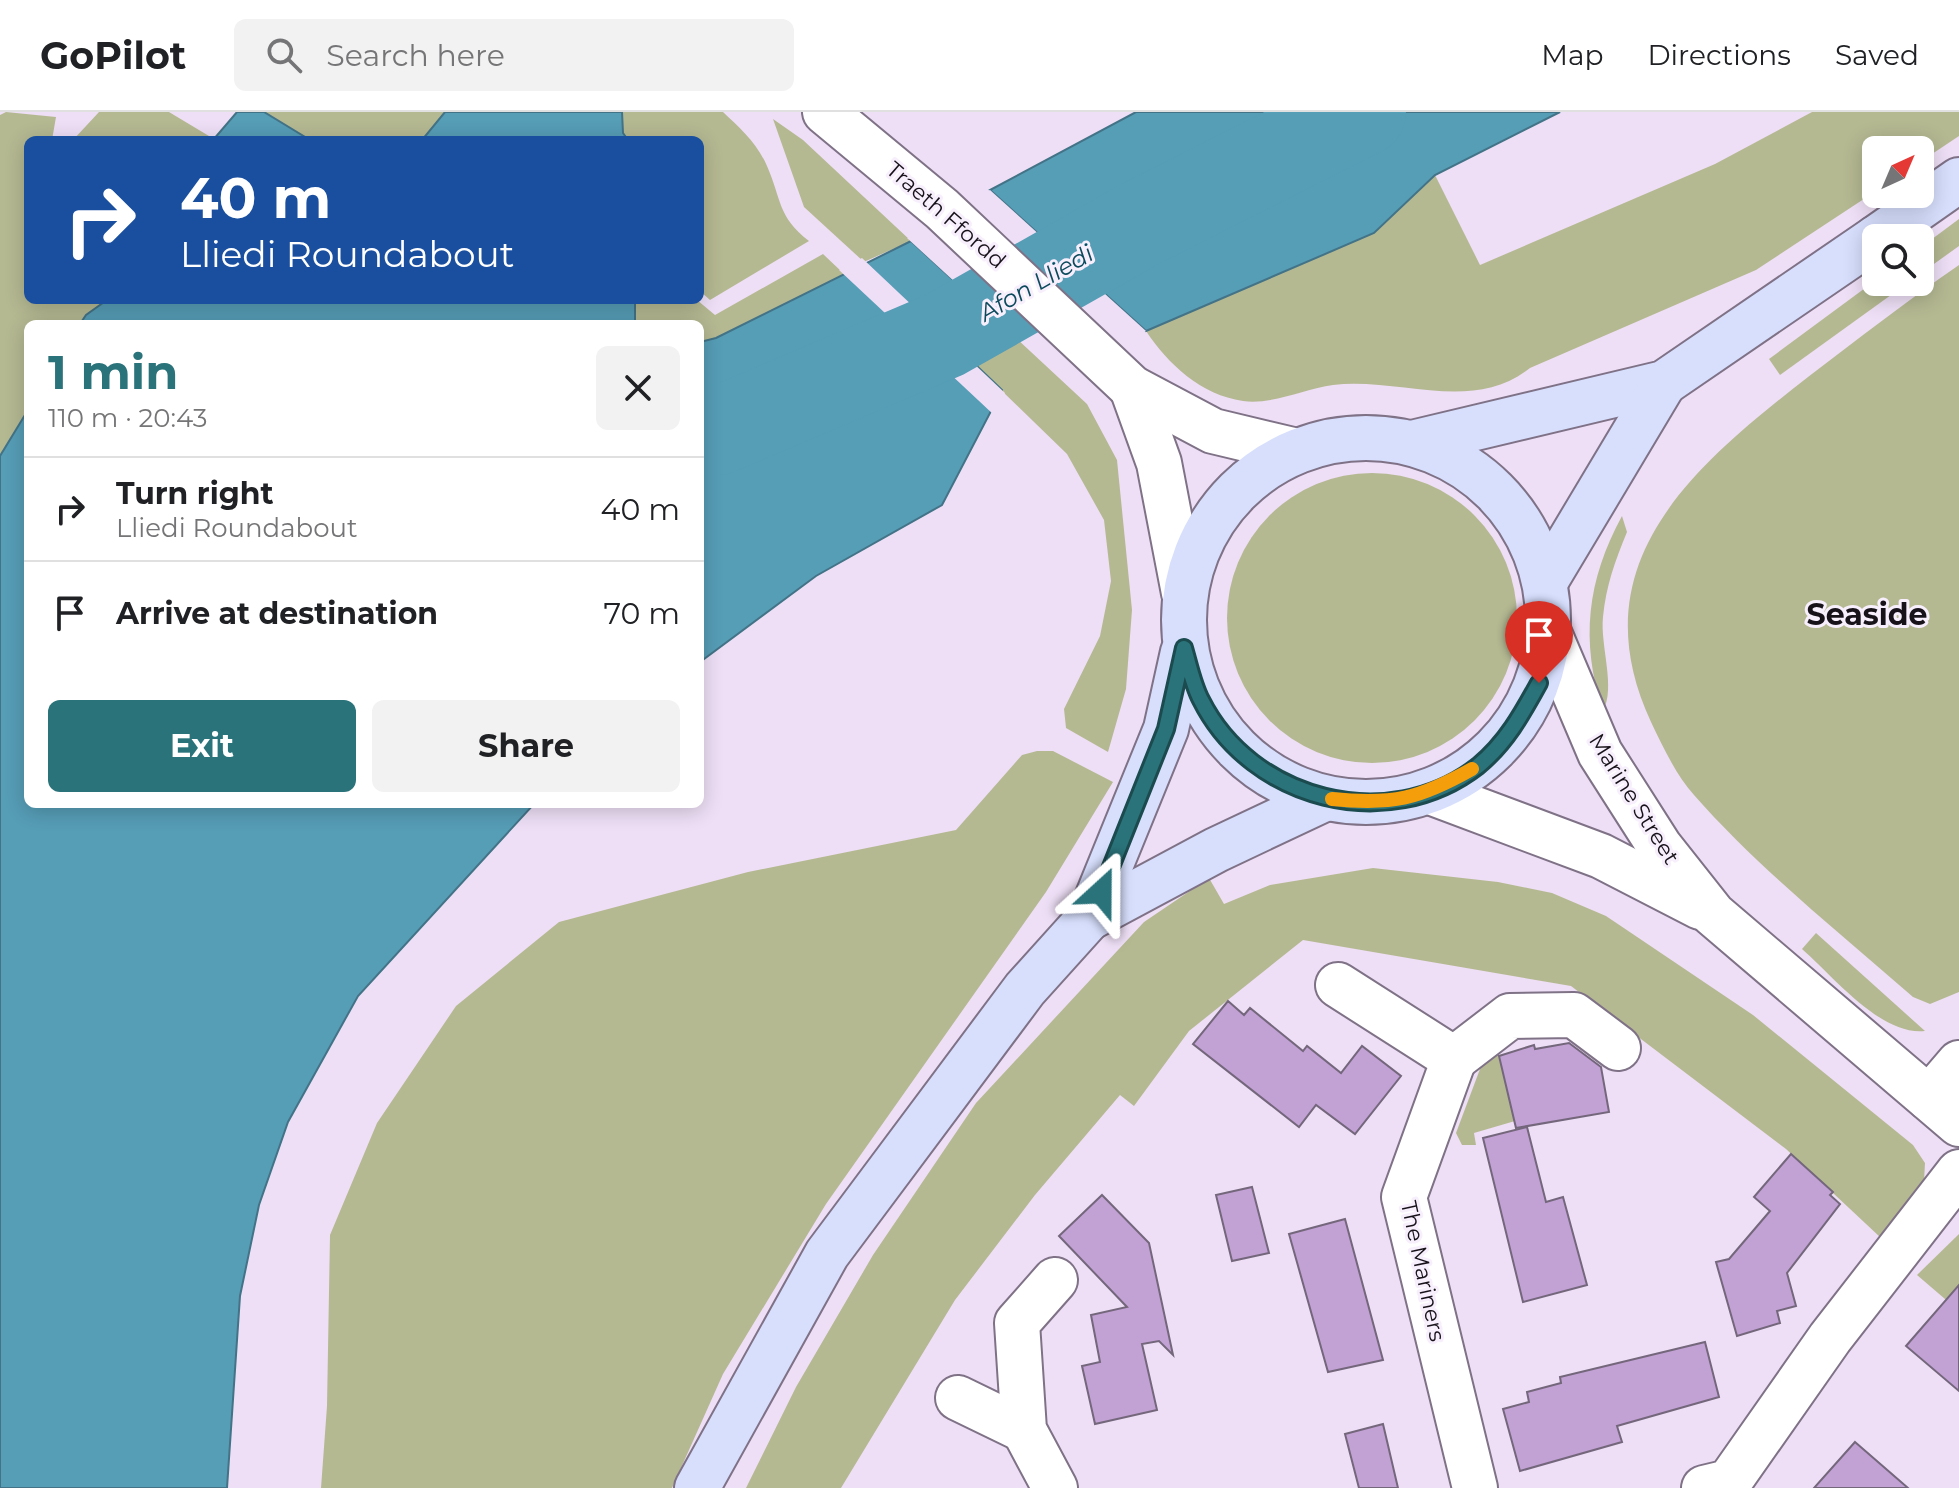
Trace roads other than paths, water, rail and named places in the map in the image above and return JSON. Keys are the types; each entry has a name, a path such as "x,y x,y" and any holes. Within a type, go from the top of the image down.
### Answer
{"main road":[{"path":"1896,224 1959,180"},
{"path":"1412,443 1664,383 1862,248"},
{"path":"1545,582 1664,383"},
{"path":"1089,918 1166,729 1184,648 1184,593 1200,541 1230,496 1268,464 1314,444 1362,436 1412,443 1458,462 1498,492 1528,534 1545,582 1549,633 1539,683 1514,728 1477,766 1430,792 1377,804 1324,799 1273,778 1232,745 1200,700 1184,648"},
{"path":"697,1488 827,1254 1025,989 1089,918 1216,850 1324,799"}],"street":[{"name":"Traeth Ffordd","path":"825,112 942,209 1132,388 1213,431 1297,451"},
{"name":"Traeth Ffordd","path":"1132,388 1159,463 1184,593"},
{"name":"Marine Street","path":"1549,633 1600,753 1660,847 1713,914 1944,1111"},
{"name":"Marine Street","path":"1430,792 1601,856 1713,914"},
{"path":"1338,985 1454,1059 1510,1016 1574,1015 1618,1048"},
{"name":"The Mariners","path":"1454,1059 1404,1197 1475,1488"},
{"path":"1944,1111 1959,1063"},
{"path":"1723,1486 1830,1338 1959,1172"},
{"path":"1055,1280 1017,1323 1024,1430 1055,1488"},
{"path":"958,1398 1024,1430"}],"water":[{"path":"237,112 264,112 303,136 216,136"},
{"path":"445,112 622,112 625,136 425,136"},
{"path":"1136,112 1560,112 1435,175 1374,233 1146,331 990,190"},
{"path":"911,241 1002,325 958,348 1002,390 942,505 816,576 704,659 704,341 716,338"},
{"path":"101,304 635,304 635,320 83,320"},
{"path":"24,417 24,808 530,808 358,996 288,1122 259,1205 240,1296 227,1488 0,1488 0,456"}],"waterway":[{"name":"Afon Lliedi","path":"704,433 718,431 944,335 1140,224 1362,112"}],"district":[{"name":"Seaside","path":"1867,614"}]}
